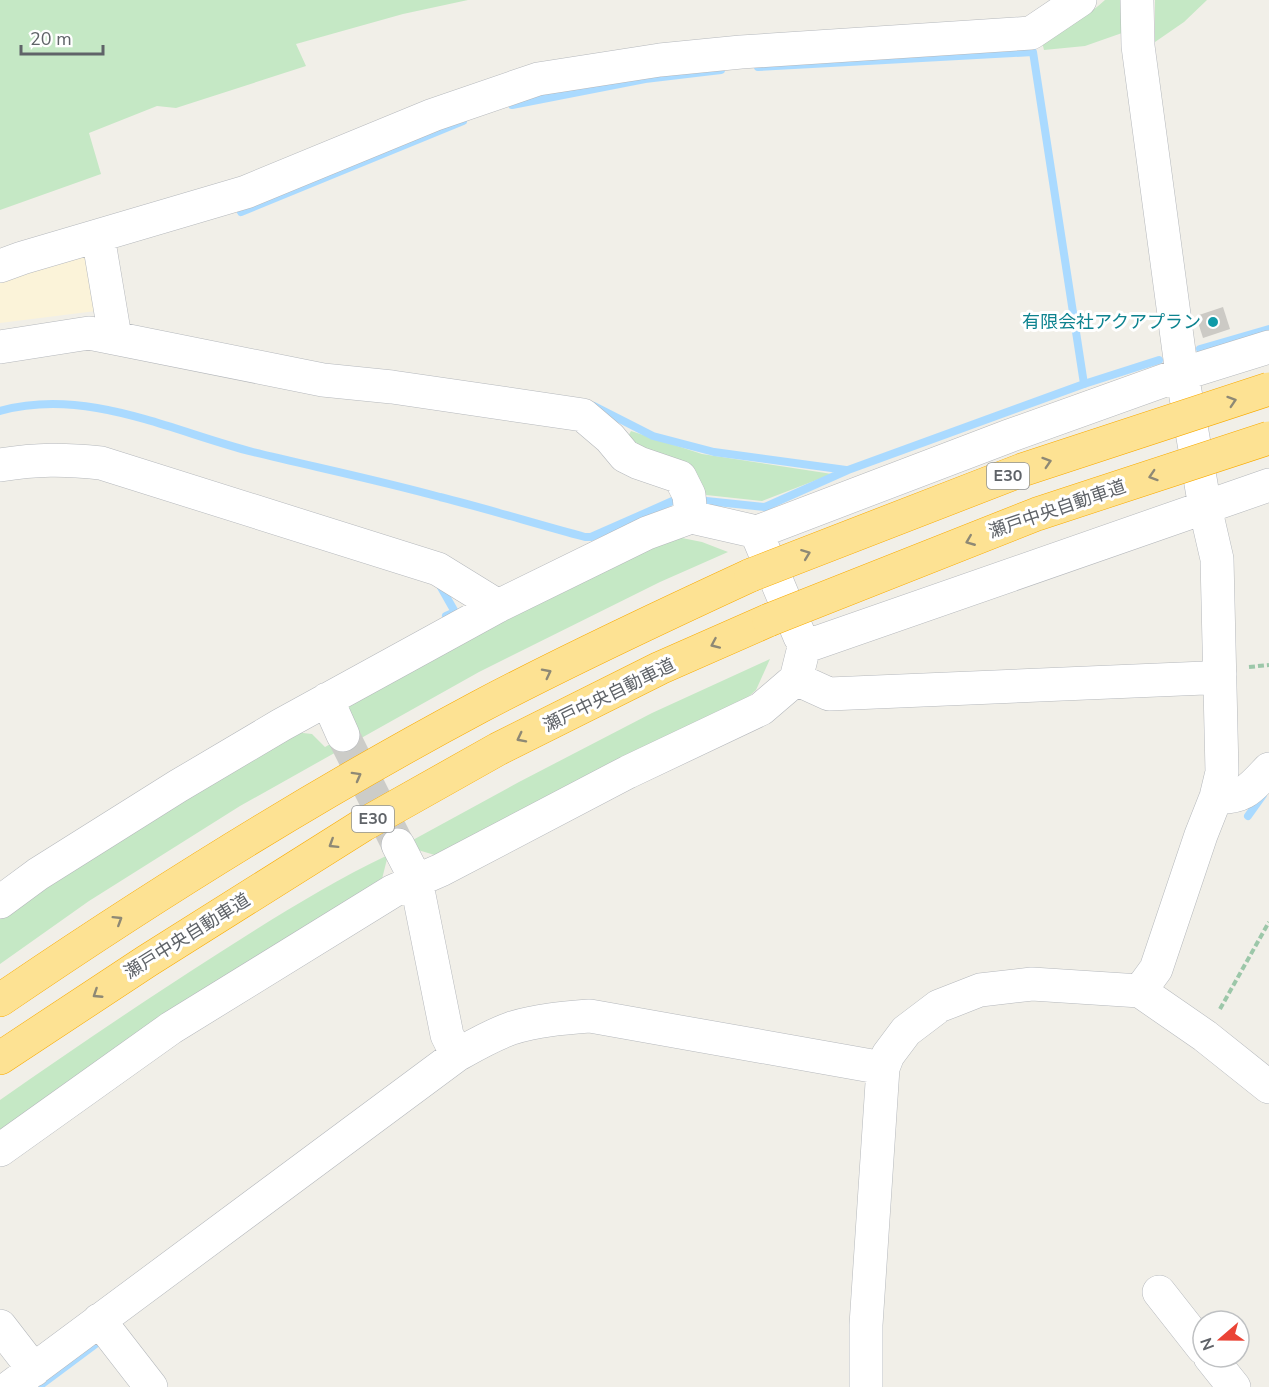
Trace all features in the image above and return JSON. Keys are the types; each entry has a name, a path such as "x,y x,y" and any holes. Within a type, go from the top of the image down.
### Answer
{"highway":[{"name":"E30","path":"0,1000 111,924 350,779 479,707 644,624 752,575 1022,470 1269,389"},
{"name":"瀬戸中央自動車道","path":"0,1058 147,961 363,825 518,739 660,669 768,620 1037,514 1269,438"}],"street":[{"path":"0,266 246,192 433,114 538,79 660,60 741,52 1031,33 1080,0"},
{"path":"1137,0 1138,46 1182,374 1205,507 1217,559 1222,772 1216,797 1156,969 1140,991"},
{"path":"98,236 113,325"},
{"path":"0,347 89,333 113,325 250,367 322,380 392,387 583,415 610,438 625,456 680,477 690,507"},
{"path":"690,507 757,532 1009,436 1182,374 1269,347"},
{"path":"0,465 29,460 63,459 101,464 438,569 498,606"},
{"path":"804,647 1269,485"},
{"path":"0,902 38,874 178,786 327,699 498,606 647,533 690,507"},
{"path":"0,1150 171,1028 393,891 441,870 628,772 761,709 796,679 804,647 757,532"},
{"path":"796,679 830,694 1205,678 1220,674"},
{"path":"327,699 343,735"},
{"path":"1216,797 1230,798 1246,793 1269,769"},
{"path":"398,845 416,880 447,1035 457,1055"},
{"path":"866,1387 866,1325 883,1068 888,1055 906,1031 939,1006 980,990 1032,984 1140,991 1205,1036 1269,1087"},
{"path":"0,1326 22,1378 106,1329 457,1055 487,1038 512,1028 547,1020 590,1016 883,1068"},
{"path":"1159,1292 1191,1333"},
{"path":"106,1329 151,1387"},
{"path":"1220,1369 1234,1387"}],"path":[{"path":"1205,1036 1269,922"}],"green space":[{"path":"0,0 468,0 403,14 296,44 306,66 176,108 157,106 89,133 101,174 0,210"},
{"path":"1105,0 1126,0 1122,33 1085,46 1044,50 1041,38 1075,22"},
{"path":"1155,0 1207,0 1184,22 1155,42"},
{"path":"631,431 702,454 832,474 762,501 706,495 625,442"},
{"path":"677,537 702,542 728,552 660,582 479,672 240,806 89,901 0,964 0,914 294,732 312,734 325,747 352,732 347,720 349,704 490,625"},
{"path":"770,659 756,690 736,708 438,856 418,850 411,841 652,713"},
{"path":"388,855 382,879 0,1137 0,1100 136,1007 281,914"}],"sand":[{"path":"83,254 93,264 104,310 0,323 0,281"}],"building":[{"name":"有限会社アクアプラン","path":"1223,307 1230,329 1203,338 1196,316"}],"waterway":[{"path":"758,67 1033,52 1084,384"},
{"path":"512,105 645,79 721,70"},
{"path":"241,212 463,121"},
{"path":"1200,349 1269,329"},
{"path":"697,500 765,507 848,470 1084,384 1159,360"},
{"path":"0,411 32,405 64,404 96,408 160,423 253,452 476,506 585,537 591,537 681,499"},
{"path":"594,406 653,436 714,452 846,470"},
{"path":"438,582 455,612 446,616"},
{"path":"1248,816 1263,795"},
{"path":"38,1387 105,1337"}],"tunnel":[{"path":"343,735 398,845"}],"place":[{"name":"有限会社アクアプラン","path":"1213,322"}]}
